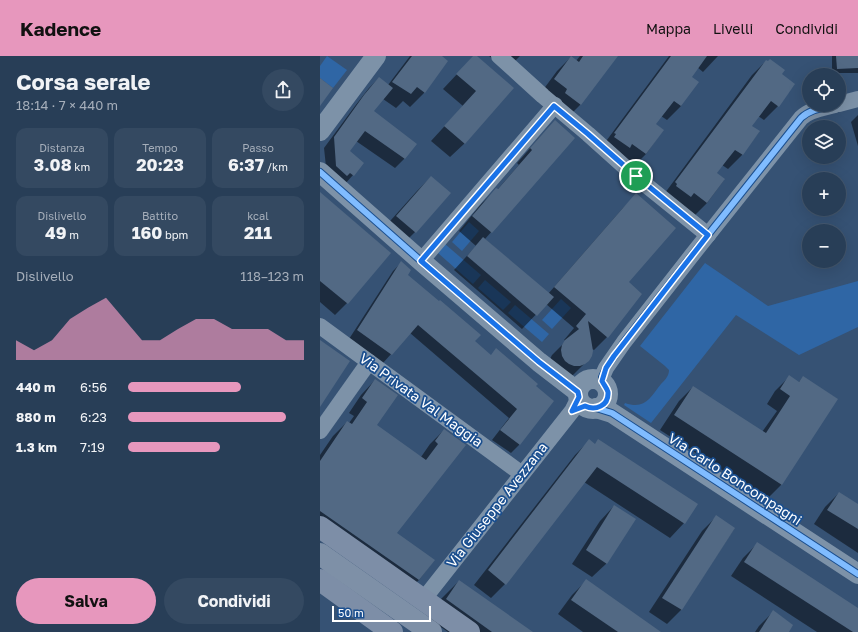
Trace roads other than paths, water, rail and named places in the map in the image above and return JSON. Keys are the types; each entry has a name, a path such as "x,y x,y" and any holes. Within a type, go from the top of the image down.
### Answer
{"highway":[{"path":"320,554 431,632"}],"main road":[{"path":"320,527 468,632"},
{"path":"320,580 392,632"}],"street":[{"path":"320,131 376,56"},
{"path":"499,56 554,106 708,235"},
{"path":"846,102 858,99"},
{"path":"421,261 554,106"},
{"name":"Via Giuseppe Avezzana","path":"423,600 522,474 582,403 582,385 585,382 601,377 624,342 801,118 808,112"},
{"name":"Via Carlo Boncompagni","path":"320,172 539,362 582,403 612,413 858,574"},
{"name":"Via Privata Val Maggia","path":"320,326 522,474"},
{"path":"320,431 369,362"},
{"name":"Via Giuseppe Avezzana","path":"582,403 602,405 605,402 608,396 601,377"}]}
